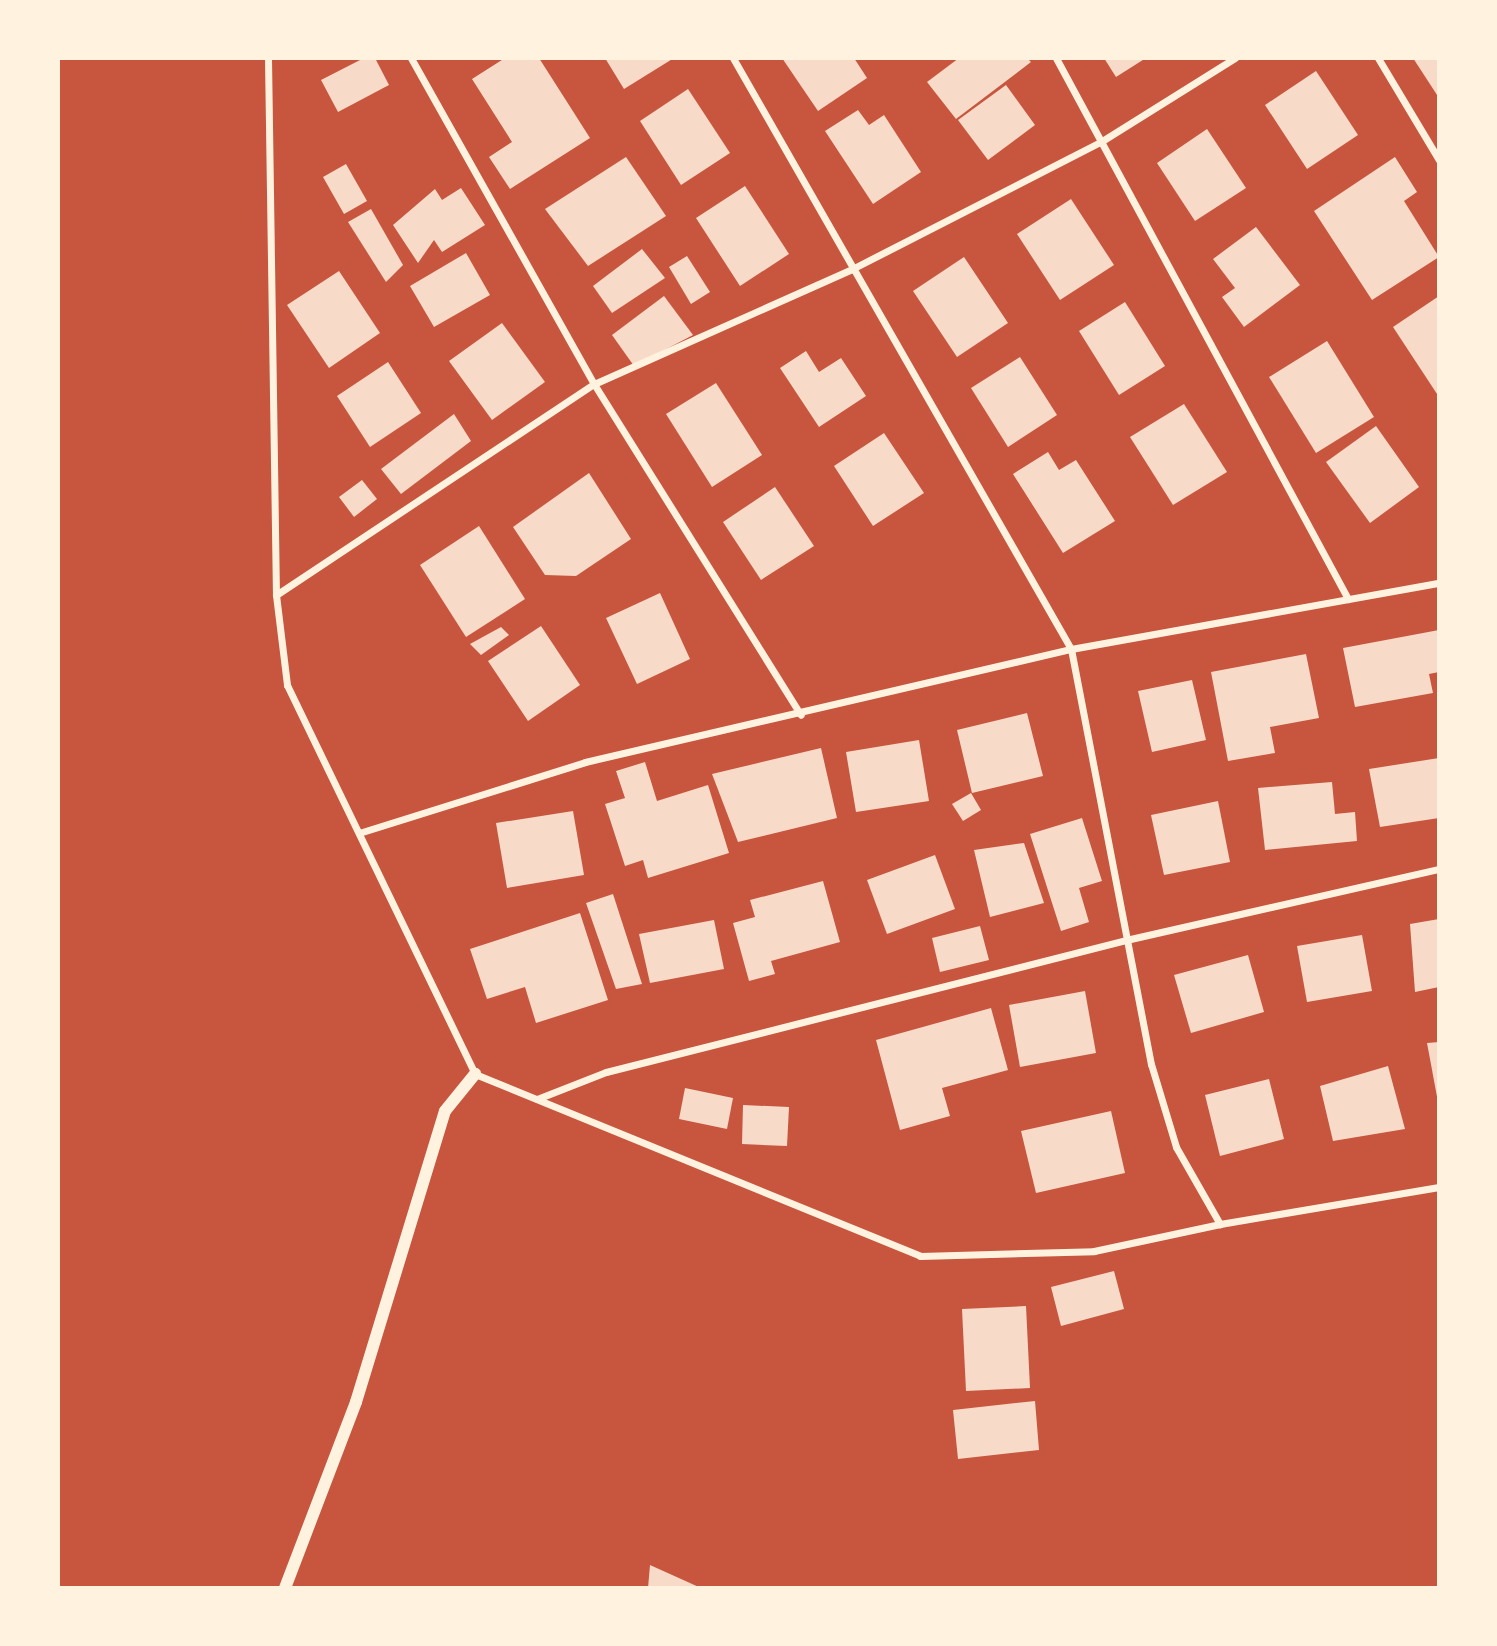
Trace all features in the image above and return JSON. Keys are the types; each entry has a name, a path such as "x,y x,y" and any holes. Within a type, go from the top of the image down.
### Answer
{"street":[{"path":"268,58 276,595 287,685 475,1073 920,1256 1094,1251 1220,1224 1439,1187"},
{"path":"411,58 594,384 802,715"},
{"path":"733,58 852,270 1072,649 1138,1011 1176,1147 1220,1224"},
{"path":"1056,58 1348,599"},
{"path":"276,595 594,384 852,270 1102,141 1235,58"},
{"path":"1378,58 1439,160"},
{"path":"359,833 586,762 802,715 1072,649 1439,583"},
{"path":"537,1099 606,1072 1125,940 1439,869"},
{"path":"285,1588 356,1402 445,1111 475,1073"}],"building":[{"path":"364,58 375,58 389,85 338,112 321,80"},
{"path":"505,58 539,58 590,138 510,189 489,157 512,142 472,79"},
{"path":"605,58 674,58 624,89"},
{"path":"782,58 854,58 867,78 818,111"},
{"path":"959,58 1027,58 1031,62 956,119 927,82"},
{"path":"1104,58 1146,58 1116,77"},
{"path":"1413,58 1439,58 1439,98"},
{"path":"1316,71 1358,135 1307,169 1265,105"},
{"path":"1006,85 1035,125 988,160 958,120"},
{"path":"688,89 730,153 681,185 640,121"},
{"path":"858,110 869,125 884,115 921,172 873,204 825,131"},
{"path":"1207,129 1246,188 1195,221 1157,163"},
{"path":"626,157 666,216 588,266 545,209"},
{"path":"1395,157 1417,192 1404,201 1439,257 1372,300 1314,211"},
{"path":"346,164 367,201 344,214 323,177"},
{"path":"745,186 789,254 740,286 696,218"},
{"path":"461,188 485,225 442,252 434,240 418,263 393,225 435,189 442,200"},
{"path":"1071,199 1114,265 1060,300 1017,234"},
{"path":"371,209 403,265 386,282 348,222"},
{"path":"1256,227 1300,285 1244,327 1222,297 1235,288 1213,259"},
{"path":"642,249 665,278 612,313 593,286"},
{"path":"466,253 490,295 434,327 410,286"},
{"path":"687,256 710,292 691,304 669,267"},
{"path":"964,257 1008,323 957,357 913,291"},
{"path":"339,271 380,333 329,368 287,305"},
{"path":"664,296 693,335 634,366 612,335"},
{"path":"1439,296 1439,397 1393,327"},
{"path":"1125,302 1165,366 1119,395 1079,331"},
{"path":"502,323 545,382 492,420 449,361"},
{"path":"1327,341 1374,417 1316,453 1269,377"},
{"path":"806,351 819,372 841,358 866,396 819,427 780,368"},
{"path":"1020,357 1057,415 1008,447 971,388"},
{"path":"388,362 421,413 370,447 337,396"},
{"path":"716,383 762,455 712,487 666,414"},
{"path":"1184,404 1227,472 1173,505 1130,437"},
{"path":"454,414 471,441 401,494 381,469"},
{"path":"1376,426 1419,487 1370,523 1326,462"},
{"path":"884,433 924,493 873,526 834,466"},
{"path":"1048,452 1059,470 1076,460 1115,521 1063,553 1013,474"},
{"path":"589,473 631,539 576,576 545,575 513,527"},
{"path":"362,480 377,499 354,517 339,497"},
{"path":"775,487 814,546 761,580 723,522"},
{"path":"479,526 525,599 466,637 420,565"},
{"path":"660,593 690,659 637,684 606,618"},
{"path":"541,626 580,685 528,721 488,661"},
{"path":"501,627 509,635 481,655 470,644"},
{"path":"1439,630 1439,672 1429,674 1433,693 1355,707 1343,648"},
{"path":"1306,654 1319,718 1270,727 1275,753 1228,761 1211,672"},
{"path":"1192,680 1206,740 1152,752 1138,691"},
{"path":"1027,713 1043,776 972,793 957,730"},
{"path":"919,740 929,801 856,812 846,752"},
{"path":"821,748 837,818 738,842 712,774"},
{"path":"1439,758 1439,818 1380,827 1369,769"},
{"path":"645,762 657,801 708,785 729,853 648,878 643,860 625,866 605,804 625,798 616,771"},
{"path":"1332,782 1335,814 1355,812 1357,841 1265,850 1258,788"},
{"path":"971,793 981,810 963,821 952,804"},
{"path":"1218,801 1230,862 1164,875 1151,815"},
{"path":"573,811 584,875 507,888 496,823"},
{"path":"1082,818 1102,881 1079,888 1089,922 1061,931 1030,834"},
{"path":"1024,843 1044,903 990,917 974,850"},
{"path":"935,855 955,909 887,934 867,880"},
{"path":"823,881 840,942 771,961 775,974 749,981 733,923 755,917 750,900"},
{"path":"613,894 642,984 616,989 586,903"},
{"path":"580,913 608,1000 536,1023 525,987 487,999 470,949"},
{"path":"1439,919 1439,987 1415,992 1410,924"},
{"path":"714,920 724,969 650,983 639,934"},
{"path":"980,926 989,960 940,972 932,938"},
{"path":"1362,935 1372,991 1307,1002 1297,946"},
{"path":"1248,955 1264,1012 1191,1033 1174,975"},
{"path":"1085,991 1096,1053 1020,1067 1009,1005"},
{"path":"991,1008 1008,1070 942,1088 950,1116 900,1130 876,1040"},
{"path":"1439,1042 1439,1102 1438,1102 1427,1043"},
{"path":"1388,1066 1405,1129 1333,1141 1320,1086"},
{"path":"1269,1079 1284,1139 1220,1156 1205,1095"},
{"path":"685,1088 733,1098 727,1129 679,1119"},
{"path":"743,1105 789,1107 787,1146 742,1144"},
{"path":"1111,1111 1125,1173 1036,1193 1021,1131"},
{"path":"1114,1271 1124,1309 1061,1326 1051,1287"},
{"path":"1026,1306 1030,1388 966,1391 962,1309"},
{"path":"1035,1401 1039,1450 958,1459 953,1410"},
{"path":"650,1565 701,1588 648,1588"}]}
